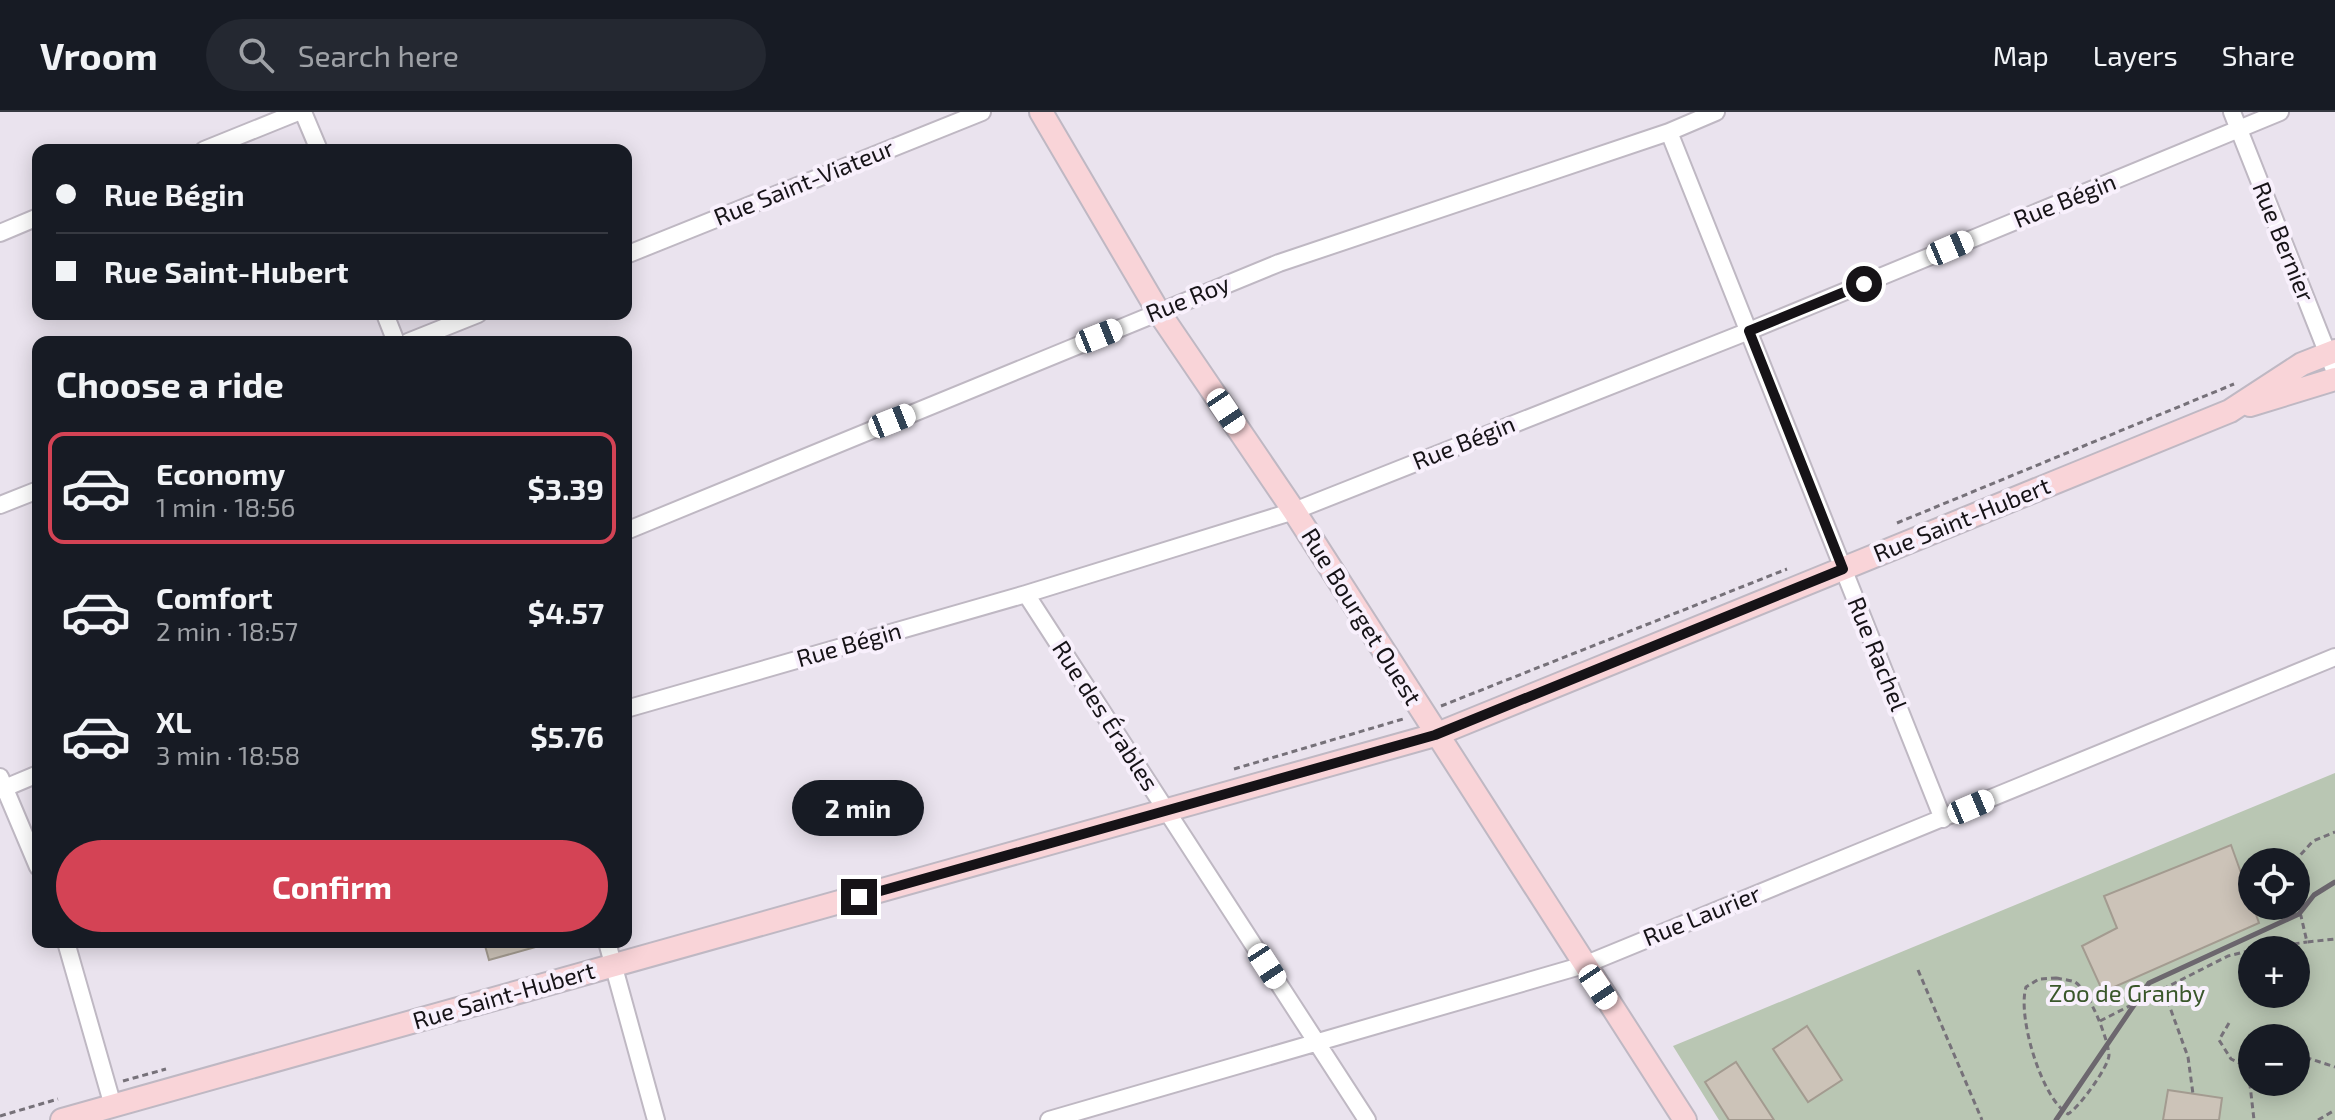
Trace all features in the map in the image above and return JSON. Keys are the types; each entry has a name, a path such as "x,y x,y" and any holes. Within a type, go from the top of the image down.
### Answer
{"street":[{"path":"219,144 301,112 316,144"},
{"name":"Rue Saint-Viateur","path":"632,253 982,112"},
{"name":"Rue Bourget Ouest","path":"1041,112 1158,311 1294,511 1685,1120"},
{"name":"Rue Roy","path":"632,529 1279,263 1669,132 1716,112"},
{"name":"Rue Bernier","path":"2232,112 2333,358"},
{"name":"Rue Bégin","path":"632,707 1026,594 1294,511 1749,331 2280,112"},
{"name":"Rue Rachel","path":"1669,132 1943,819"},
{"path":"0,233 32,220"},
{"path":"423,336 463,320"},
{"name":"Rue Saint-Hubert","path":"62,1120 1435,735 2230,411 2302,364 2333,358"},
{"path":"2230,411 2335,379"},
{"path":"0,505 32,492"},
{"name":"Rue des Érables","path":"1026,594 1367,1120"},
{"name":"Rue Laurier","path":"1049,1120 1584,965 2335,657"},
{"path":"32,776 1,785 32,854"},
{"path":"68,948 113,1106"},
{"path":"609,948 656,1120"}],"path":[{"name":"Rue Saint-Hubert","path":"1893,525 2238,382"},
{"path":"1229,771 1422,713 1791,567"},
{"path":"2307,848 2313,841 2335,832"},
{"path":"2310,942 2335,939"},
{"path":"2100,1021 2238,954"},
{"path":"1918,970 1982,1120"},
{"path":"2039,979 2075,982 2100,1021 2109,1056 2103,1072 2092,1081 2087,1096 2068,1114 2056,1107 2038,1066 2026,1025 2026,987 2039,979"},
{"path":"2164,991 2188,1057 2193,1094"},
{"path":"2229,1023 2219,1040 2231,1059 2238,1062"},
{"path":"2310,1059 2335,1067"},
{"path":"2252,1096 2254,1120"},
{"path":"2318,1120 2335,1110"}],"green space":[{"name":"Zoo de Granby","path":"2335,773 2335,1120 1719,1120 1673,1046"}],"building":[{"path":"2231,845 2238,864 2238,920 2258,920 2259,923 2103,992 2082,946 2117,928 2104,896"},
{"path":"486,948 532,948 489,960"},
{"path":"1807,1026 1842,1080 1808,1102 1773,1049"},
{"path":"1736,1062 1774,1120 1729,1120 1705,1082"},
{"path":"2168,1090 2222,1098 2219,1120 2163,1120"}],"railway":[{"path":"2056,1120 2149,983 2299,914 2314,895 2335,882"}],"route":[{"path":"859,897 1435,735 1843,569 1749,331 1864,284"}]}
